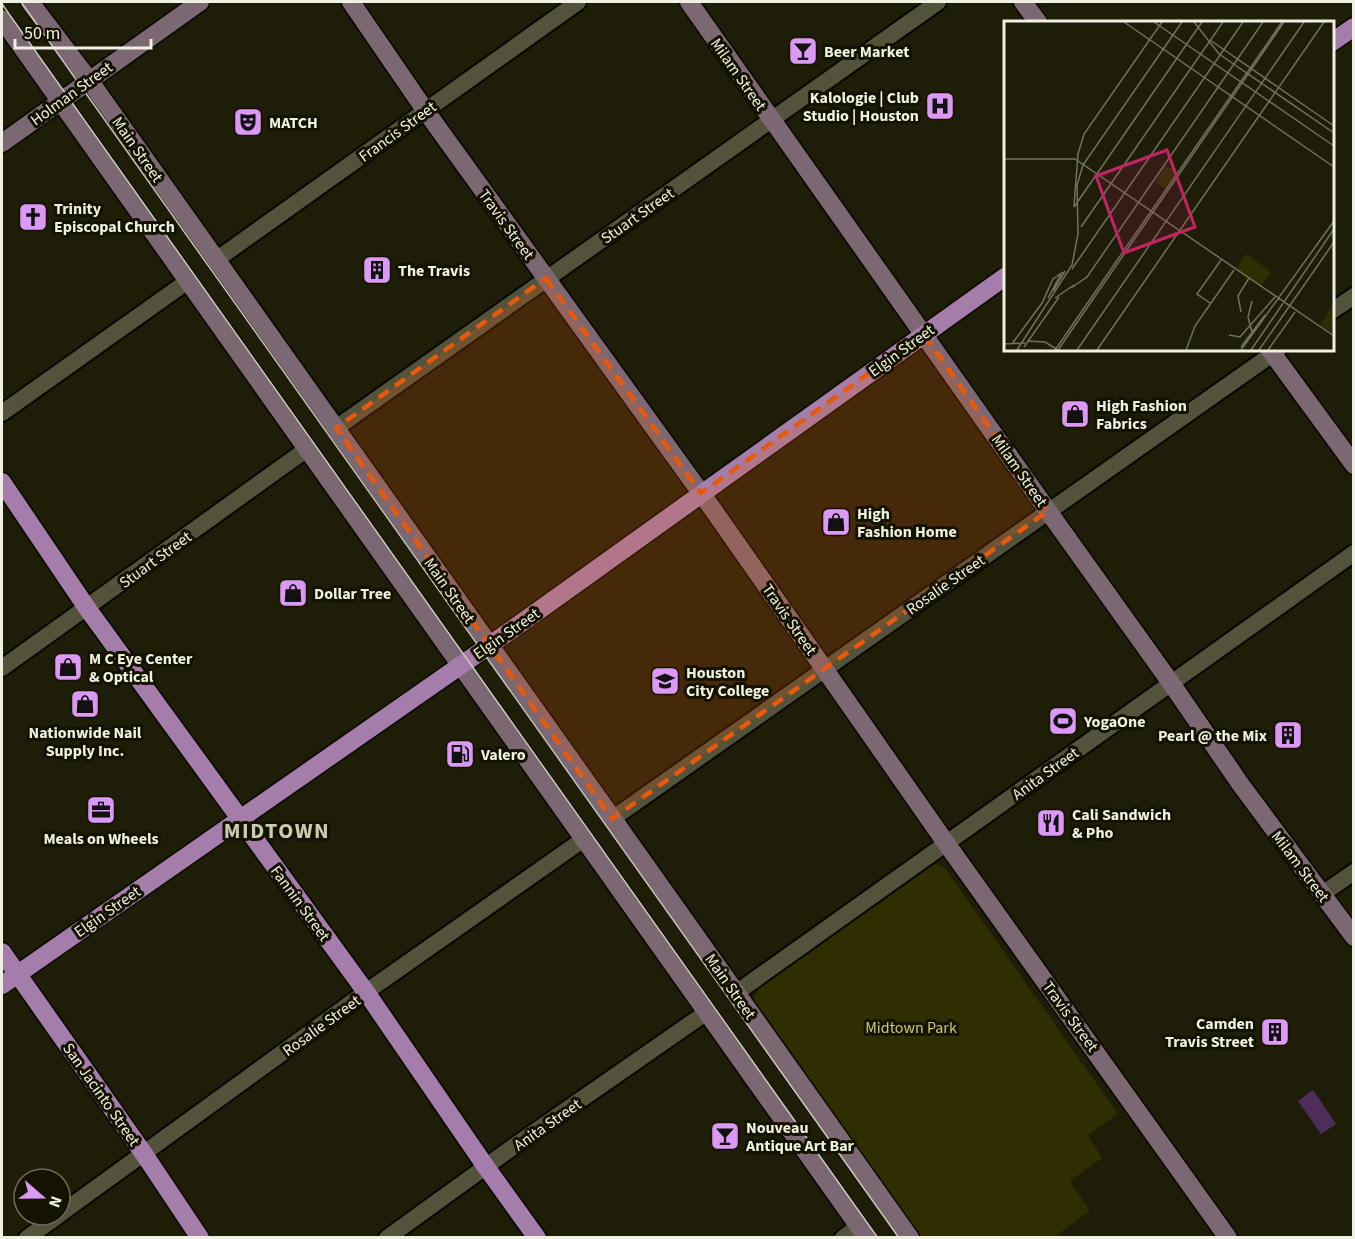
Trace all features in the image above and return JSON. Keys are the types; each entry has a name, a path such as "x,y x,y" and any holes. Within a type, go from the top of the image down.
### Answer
{"main road":[{"name":"Main Street","path":"30,2 89,80 910,1238"},
{"name":"Holman Street","path":"2,143 200,2"},
{"name":"Travis Street","path":"351,2 425,110 701,493 946,843 1228,1238"},
{"name":"Milam Street","path":"689,2 1171,683 1241,786 1353,937"},
{"path":"1023,2 1037,21"},
{"path":"2,19 863,1232"},
{"path":"1334,41 1353,27"},
{"name":"Elgin Street","path":"2,985 489,645 1004,277"},
{"path":"1273,351 1353,465"},
{"name":"Fannin Street","path":"2,482 87,608 366,992 537,1238"},
{"name":"San Jacinto Street","path":"2,952 200,1238"}],"street":[{"name":"Francis Street","path":"216,260 578,2"},
{"name":"Stuart Street","path":"336,428 938,2"},
{"path":"2,413 188,281"},
{"path":"1334,310 1353,296"},
{"name":"Rosalie Street","path":"612,819 1273,351"},
{"name":"Stuart Street","path":"2,668 307,449"},
{"name":"Anita Street","path":"736,993 1353,553"},
{"name":"Rosalie Street","path":"72,1206 366,992 584,839"},
{"path":"1322,894 1353,872"},
{"name":"Anita Street","path":"387,1238 707,1012"},
{"name":"Rosalie Street","path":"27,1238 42,1227"},
{"path":"843,1238 863,1232"}],"highlighted area":[{"path":"546,278 701,493 924,334 1048,511 612,819 336,428"}],"green space":[{"name":"Midtown Park","path":"936,864 947,871 1118,1114 1088,1135 1102,1158 1070,1181 1090,1211 1054,1237 916,1237 755,1009 753,1000 760,987 915,872"}],"shaded area":[{"path":"1313,1090 1336,1124 1321,1134 1298,1101"}],"tram line":[{"path":"21,2 899,1238"},
{"path":"2,4 878,1238"}],"place":[{"name":"Beer Market","path":"803,51"},
{"name":"Kalologie | Club Studio | Houston","path":"940,106"},
{"name":"MATCH","path":"248,122"},
{"name":"Trinity Episcopal Church","path":"33,217"},
{"name":"The Travis","path":"377,270"},
{"name":"High Fashion Fabrics","path":"1075,414"},
{"name":"High Fashion Home","path":"836,522"},
{"name":"Dollar Tree","path":"293,593"},
{"name":"M C Eye Center & Optical","path":"68,667"},
{"name":"Houston City College","path":"665,681"},
{"name":"Nationwide Nail Supply Inc.","path":"85,704"},
{"name":"YogaOne","path":"1063,721"},
{"name":"Pearl @ the Mix","path":"1288,735"},
{"name":"Valero","path":"460,754"},
{"name":"Meals on Wheels","path":"101,810"},
{"name":"Cali Sandwich & Pho","path":"1051,823"},
{"name":"Camden Travis Street","path":"1275,1032"},
{"name":"Nouveau Antique Art Bar","path":"725,1136"}],"district":[{"name":"MIDTOWN","path":"277,830"}]}
